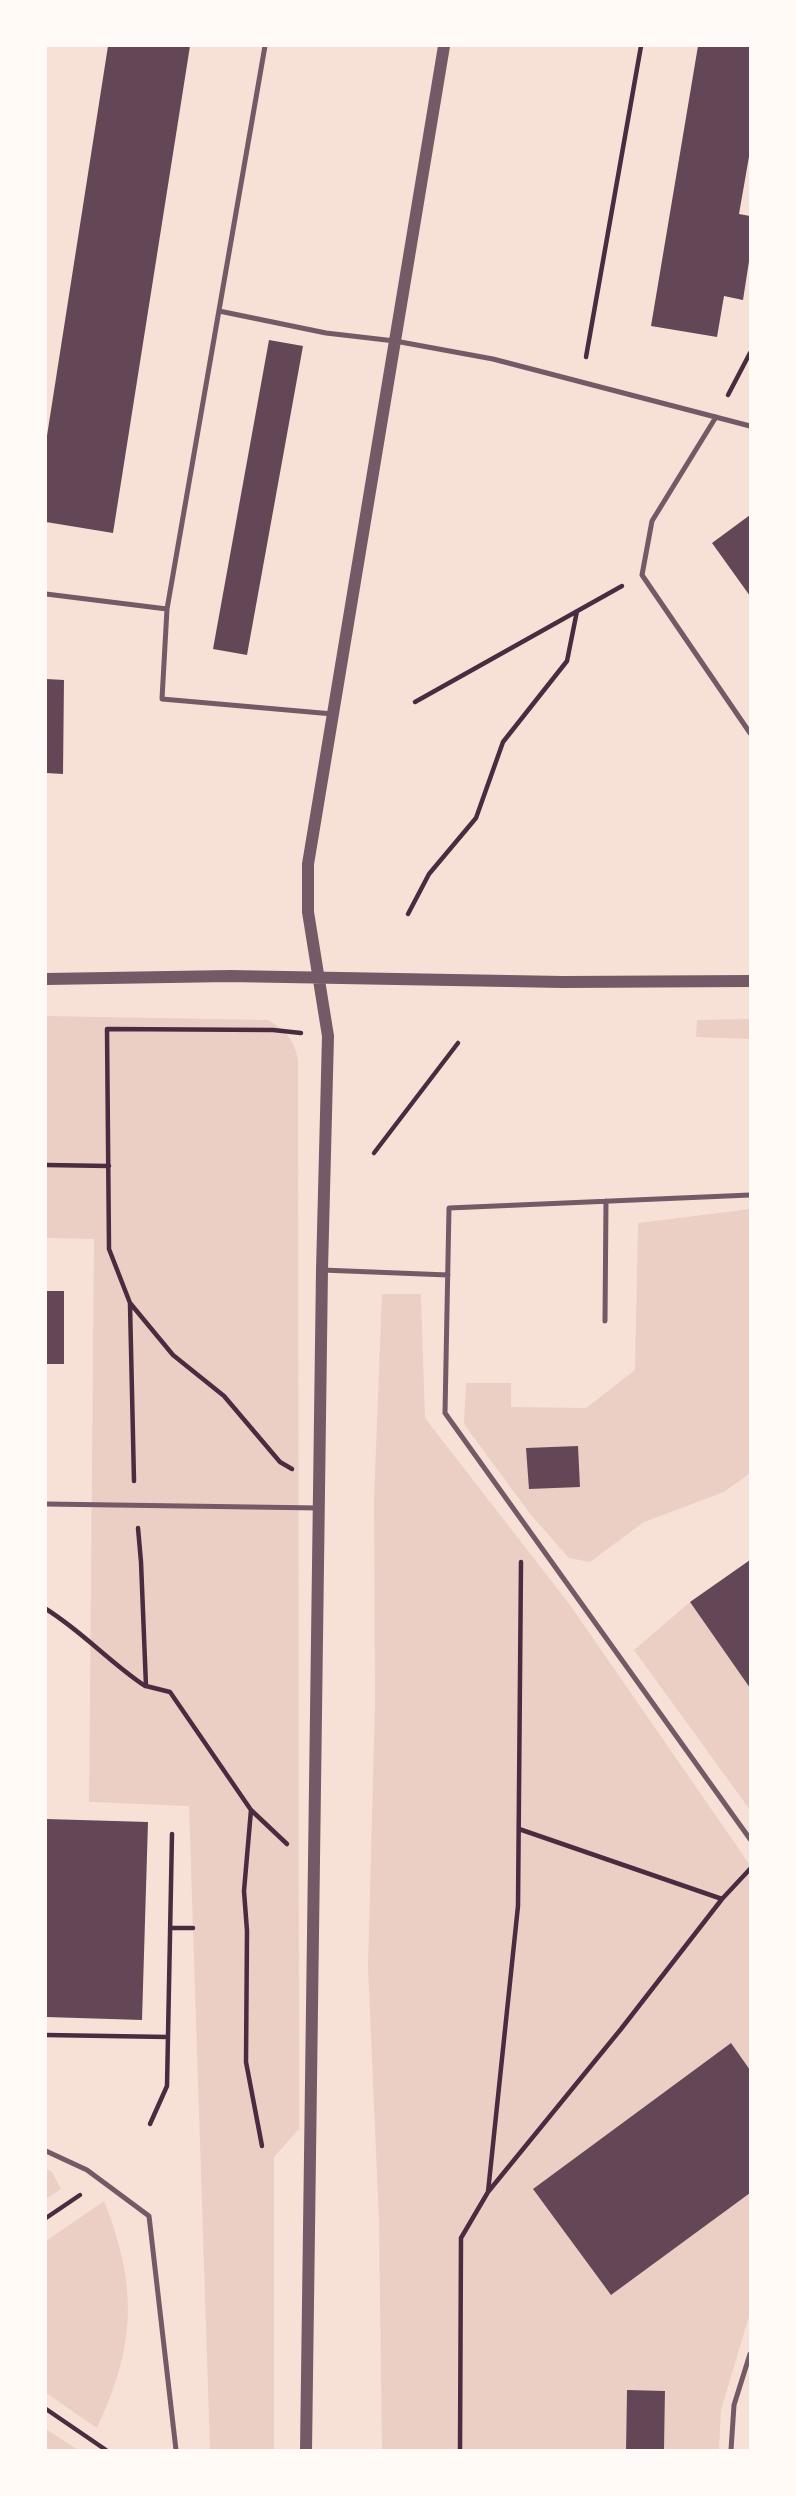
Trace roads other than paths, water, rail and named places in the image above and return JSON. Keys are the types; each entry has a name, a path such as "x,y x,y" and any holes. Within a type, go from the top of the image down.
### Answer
{"street":[{"path":"306,2451 322,1270 328,1036 308,912 308,864 444,46"},
{"path":"46,979 230,976 563,982 751,981"}],"lane":[{"path":"265,46 167,609 162,699 333,714"},
{"path":"219,311 326,333 395,341 493,359 751,426"},
{"path":"716,417 652,521 642,575 751,733"},
{"path":"46,594 167,609"},
{"path":"751,1195 449,1208 445,1413 751,1839"},
{"path":"605,1321 606,1201"},
{"path":"322,1270 448,1275"},
{"path":"46,1504 319,1508"},
{"path":"46,2151 87,2169 149,2216 176,2451"},
{"path":"731,2451 734,2405 751,2354"}]}
